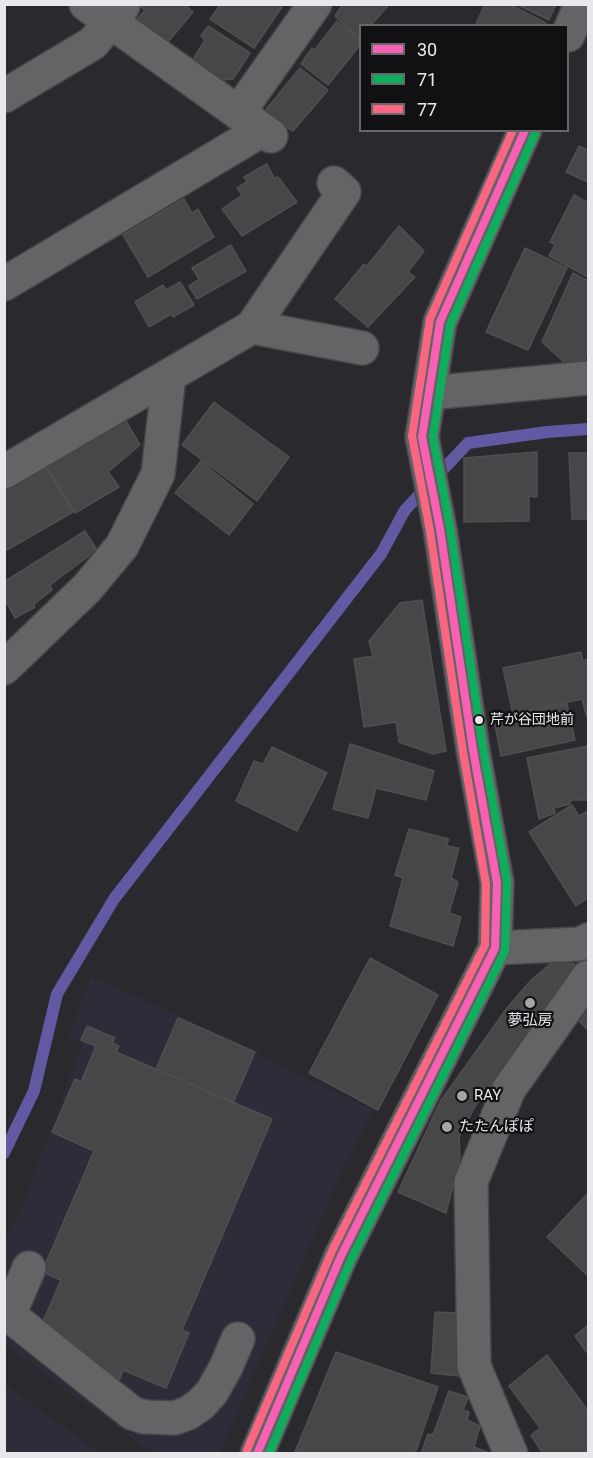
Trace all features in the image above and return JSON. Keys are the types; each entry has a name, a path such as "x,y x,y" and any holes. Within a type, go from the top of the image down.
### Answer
{"street":[{"path":"4,284 257,126 315,4"},
{"path":"569,31 581,4"},
{"path":"4,96 93,43 107,10 257,126"},
{"path":"257,1454 341,1256 495,948 497,883 473,750 440,529 422,436 440,322 524,132"},
{"path":"4,472 252,327 344,192 334,183"},
{"path":"252,327 362,348"},
{"path":"4,668 88,587 123,546 158,474 168,376"},
{"path":"429,393 588,378"},
{"path":"495,948 580,944 588,940"},
{"path":"511,1454 474,1365 471,1182 509,1089 588,976"},
{"path":"29,1268 9,1315 132,1413 144,1417 175,1418 200,1405 212,1392 238,1339"}],"shaded area":[{"path":"91,976 260,1052 260,1055 374,1110 344,1166 220,1453 152,1453 5,1345 5,1240 19,1215 82,1044 68,1038"},
{"path":"5,1384 100,1453 5,1453"}],"building":[{"path":"141,4 184,4 193,12 168,42 138,18 145,10 140,6"},
{"path":"221,4 284,4 254,48 210,19"},
{"path":"343,4 385,4 387,7 372,24 359,24 359,39 335,16"},
{"path":"485,4 509,4 546,23 546,24 476,24"},
{"path":"516,4 556,4 549,20"},
{"path":"337,21 359,40 359,46 328,85 301,64 312,48 314,51"},
{"path":"208,26 250,53 233,79 222,80 192,61 205,40 201,36"},
{"path":"300,68 328,90 293,131 264,112"},
{"path":"579,146 588,150 588,182 566,172"},
{"path":"267,164 274,178 278,177 297,202 242,236 222,209 242,195 237,188 247,182 244,177"},
{"path":"574,195 588,203 588,277 549,256 555,244 550,242"},
{"path":"184,199 192,213 198,209 214,237 148,277 123,235"},
{"path":"399,226 424,251 408,272 415,277 368,327 335,299 364,264 367,266"},
{"path":"231,245 246,271 197,299 189,286 199,279 192,268"},
{"path":"525,248 567,268 528,350 486,332"},
{"path":"573,273 588,281 588,351 585,360 566,364 542,342"},
{"path":"180,282 194,305 173,317 171,314 149,327 135,302 163,285 166,290"},
{"path":"214,402 289,457 257,501 182,445"},
{"path":"123,416 140,445 108,472 119,487 75,513 45,463"},
{"path":"537,452 537,497 529,496 529,521 464,522 464,458"},
{"path":"569,453 588,453 588,519 572,519"},
{"path":"201,461 253,504 229,535 175,493"},
{"path":"44,464 73,512 7,550 4,547 4,487"},
{"path":"85,531 97,550 50,585 52,590 34,604 35,607 15,618 4,598 4,582"},
{"path":"422,600 446,751 433,754 399,742 396,722 364,727 354,659 373,656 369,641 400,603"},
{"path":"581,652 583,661 588,659 588,718 582,699 513,714 503,668"},
{"path":"567,704 575,740 501,756 494,720"},
{"path":"350,744 434,771 426,800 376,788 368,818 333,809"},
{"path":"588,746 588,800 570,800 570,804 554,808 555,813 539,819 527,758"},
{"path":"272,747 327,773 297,831 236,801 254,761 263,764"},
{"path":"572,805 579,816 588,811 588,898 576,906 529,832"},
{"path":"409,829 449,839 446,846 459,848 451,878 458,882 449,913 461,917 453,946 390,926 403,878 395,875"},
{"path":"565,956 577,967 526,1040 477,1103 459,1137 460,1157 446,1213 398,1192 440,1102 507,1008 532,979"},
{"path":"370,958 438,995 378,1110 309,1073"},
{"path":"588,1008 588,1030 577,1019"},
{"path":"178,1018 255,1052 233,1103 156,1069"},
{"path":"87,1026 115,1038 112,1043 119,1046 116,1052 272,1119 182,1330 189,1333 166,1388 123,1370 119,1381 41,1326 61,1280 42,1272 94,1151 52,1132 75,1079 81,1082 96,1046 81,1040"},
{"path":"588,1193 588,1276 547,1237"},
{"path":"435,1312 459,1313 464,1361 459,1376 431,1373"},
{"path":"588,1325 588,1354 575,1336"},
{"path":"336,1352 438,1387 415,1454 299,1454 295,1452"},
{"path":"547,1355 588,1411 588,1454 543,1454 531,1435 540,1428 509,1386"},
{"path":"449,1391 468,1397 463,1410 469,1412 467,1420 480,1426 474,1447 492,1454 421,1454 428,1434 433,1435"}],"waterway":[{"path":"4,1153 34,1091 57,994 114,899 381,554 405,510 468,443 588,429"}],"transit line":[{"name":"77","path":"247,1450 332,1251 485,945 486,884 463,752 430,531 412,436 430,319 512,132"},
{"name":"30","path":"257,1454 341,1256 495,948 497,883 473,750 440,529 422,437 440,322 524,132"},
{"name":"71","path":"269,1454 351,1260 505,951 507,881 483,748 450,527 433,437 450,325 535,134"}],"place":[{"name":"芹が谷団地前","path":"479,720"},
{"name":"夢弘房","path":"530,1003"},
{"name":"RAY","path":"462,1096"},
{"name":"たたんぽぽ","path":"447,1127"}]}
